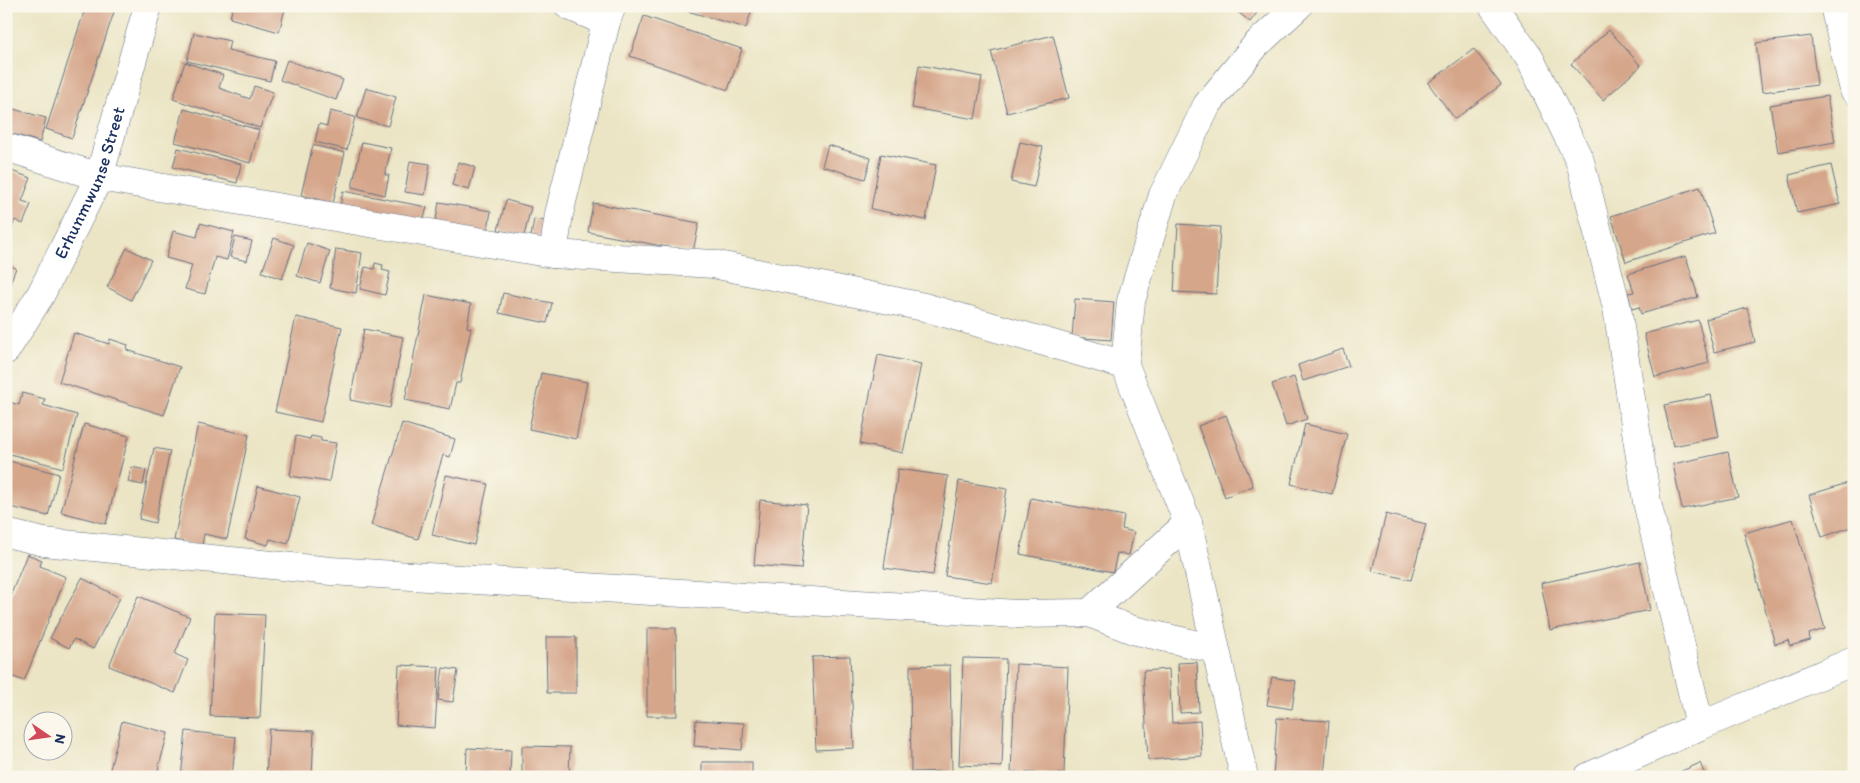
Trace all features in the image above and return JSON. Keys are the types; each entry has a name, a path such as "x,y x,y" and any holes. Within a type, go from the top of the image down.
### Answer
{"street":[{"name":"Erhunmwunse Street","path":"6,350 41,294 99,177 148,6"},
{"path":"553,254 560,214 609,14 569,6"},
{"path":"1244,777 1188,524 1125,365 1131,301 1163,196 1207,105 1256,45 1298,6"},
{"path":"1493,6 1530,59 1580,161 1617,308 1647,502 1700,726"},
{"path":"1834,6 1854,90"},
{"path":"6,147 99,177 553,254 713,264 924,307 1125,365"},
{"path":"1089,613 1188,524"},
{"path":"6,533 44,542 331,571 1017,614 1089,613 1132,630 1215,649"},
{"path":"1588,777 1700,726 1854,661"}],"building":[{"path":"86,6 116,6 72,138 46,129"},
{"path":"233,6 274,6 285,9 279,32 230,18"},
{"path":"670,6 753,6 746,28"},
{"path":"1231,6 1262,6 1250,22"},
{"path":"644,16 742,49 728,90 630,56"},
{"path":"1609,30 1641,66 1603,100 1571,64"},
{"path":"194,33 230,41 228,50 275,61 270,81 187,61"},
{"path":"1053,35 1069,98 1007,113 991,51"},
{"path":"1811,36 1817,85 1762,92 1756,43"},
{"path":"1474,49 1501,85 1455,119 1428,83"},
{"path":"287,60 343,80 336,100 280,80"},
{"path":"185,62 223,75 219,88 250,99 254,86 273,92 260,128 173,99"},
{"path":"919,65 982,77 975,119 912,108"},
{"path":"366,88 396,97 388,126 357,118"},
{"path":"1827,96 1835,142 1778,152 1770,105"},
{"path":"6,107 46,118 40,142 6,132"},
{"path":"184,109 259,130 250,163 175,142"},
{"path":"330,111 355,117 347,150 315,142 319,124 327,126"},
{"path":"362,142 391,148 385,175 389,175 385,195 352,187"},
{"path":"1020,142 1043,147 1034,187 1011,182"},
{"path":"313,145 345,153 333,203 301,195"},
{"path":"828,145 871,158 865,179 822,166"},
{"path":"178,148 241,164 237,183 173,167"},
{"path":"881,154 936,165 926,220 871,209"},
{"path":"410,161 430,164 425,195 405,192"},
{"path":"458,162 475,167 469,190 452,185"},
{"path":"1831,165 1840,204 1797,213 1789,175"},
{"path":"6,169 31,178 22,201 31,204 23,224 15,220 6,242"},
{"path":"1700,187 1715,233 1626,262 1611,216"},
{"path":"343,191 427,207 423,222 340,207"},
{"path":"506,200 531,207 524,236 498,230"},
{"path":"439,202 491,211 487,235 435,225"},
{"path":"593,203 699,223 693,252 588,232"},
{"path":"534,219 546,221 541,244 530,242"},
{"path":"200,223 234,232 227,260 215,257 205,294 185,289 192,265 166,258 173,231 197,237"},
{"path":"1178,224 1220,227 1216,294 1174,292"},
{"path":"235,237 252,241 247,261 230,257"},
{"path":"274,238 294,245 282,279 262,272"},
{"path":"307,243 330,251 320,283 297,276"},
{"path":"127,248 151,260 131,300 107,287"},
{"path":"336,249 362,253 356,293 330,288"},
{"path":"1686,256 1698,297 1641,314 1639,307 1632,309 1628,293 1634,292 1628,274"},
{"path":"375,263 383,265 382,270 390,272 385,295 360,289 365,267 374,269"},
{"path":"6,264 16,268 6,293"},
{"path":"503,293 552,303 547,323 499,313"},
{"path":"426,295 471,304 467,327 471,328 460,383 456,383 450,409 405,400"},
{"path":"1075,299 1114,302 1111,340 1072,337"},
{"path":"1747,308 1755,342 1714,352 1706,319"},
{"path":"296,317 342,327 321,422 275,412"},
{"path":"1698,320 1709,363 1655,377 1644,334"},
{"path":"364,329 403,337 390,408 350,400"},
{"path":"74,333 109,344 110,339 128,345 127,350 180,367 164,415 59,382"},
{"path":"1343,349 1349,366 1303,381 1298,365"},
{"path":"878,355 921,364 903,453 860,444"},
{"path":"541,373 587,382 576,439 529,429"},
{"path":"1294,377 1307,419 1286,426 1272,384"},
{"path":"22,393 45,399 43,405 77,415 63,468 6,453 6,401 19,405"},
{"path":"1711,395 1719,437 1673,446 1664,405"},
{"path":"1226,415 1253,486 1225,497 1198,426"},
{"path":"402,423 455,439 450,457 443,455 418,539 371,525"},
{"path":"84,424 129,436 106,524 61,512"},
{"path":"198,424 249,435 227,539 204,534 202,546 174,540"},
{"path":"1305,424 1347,434 1332,494 1291,484"},
{"path":"296,436 310,439 311,436 321,438 321,441 336,443 329,482 290,476"},
{"path":"154,448 170,451 155,523 139,519"},
{"path":"1728,452 1738,497 1682,509 1673,464"},
{"path":"6,460 59,474 48,516 6,506"},
{"path":"131,467 146,470 143,485 128,482"},
{"path":"898,469 948,476 933,575 884,568"},
{"path":"446,475 488,484 474,545 432,535"},
{"path":"959,481 1007,489 992,583 945,576"},
{"path":"1854,481 1854,526 1822,537 1809,495"},
{"path":"258,486 300,497 288,544 270,539 268,545 245,539"},
{"path":"1031,498 1124,516 1122,529 1134,532 1129,555 1117,553 1113,572 1020,554"},
{"path":"760,500 807,505 801,569 754,565"},
{"path":"1386,514 1426,524 1411,580 1372,571"},
{"path":"1793,519 1825,629 1809,634 1810,640 1790,646 1788,640 1775,644 1744,533"},
{"path":"27,554 42,560 40,566 66,577 24,681 6,674 6,607"},
{"path":"1640,562 1650,610 1550,630 1541,583"},
{"path":"82,578 120,598 93,649 74,639 69,648 50,638"},
{"path":"138,596 190,617 175,654 188,660 175,693 109,666"},
{"path":"215,613 265,615 260,718 210,716"},
{"path":"647,628 676,628 677,716 647,716"},
{"path":"546,637 576,637 576,693 547,693"},
{"path":"850,656 854,748 816,750 812,657"},
{"path":"963,658 1006,659 1002,767 959,765"},
{"path":"1197,662 1199,712 1180,713 1178,663"},
{"path":"1016,664 1068,667 1064,774 1011,772"},
{"path":"399,665 439,667 435,728 396,725"},
{"path":"950,665 952,771 911,772 910,666"},
{"path":"443,668 458,670 453,702 438,700"},
{"path":"1169,669 1172,723 1200,721 1202,756 1148,760 1143,671"},
{"path":"1272,677 1296,681 1292,709 1267,705"},
{"path":"1277,718 1329,721 1324,777 1273,777"},
{"path":"696,720 744,723 742,750 694,746"},
{"path":"122,721 168,733 156,777 108,777"},
{"path":"269,729 314,731 312,777 266,777"},
{"path":"186,731 236,737 232,777 181,777"},
{"path":"522,746 570,747 569,777 522,777"},
{"path":"467,748 511,750 510,777 466,777"},
{"path":"702,762 752,762 752,777 702,777"},
{"path":"1700,763 1706,777 1668,777"}]}
